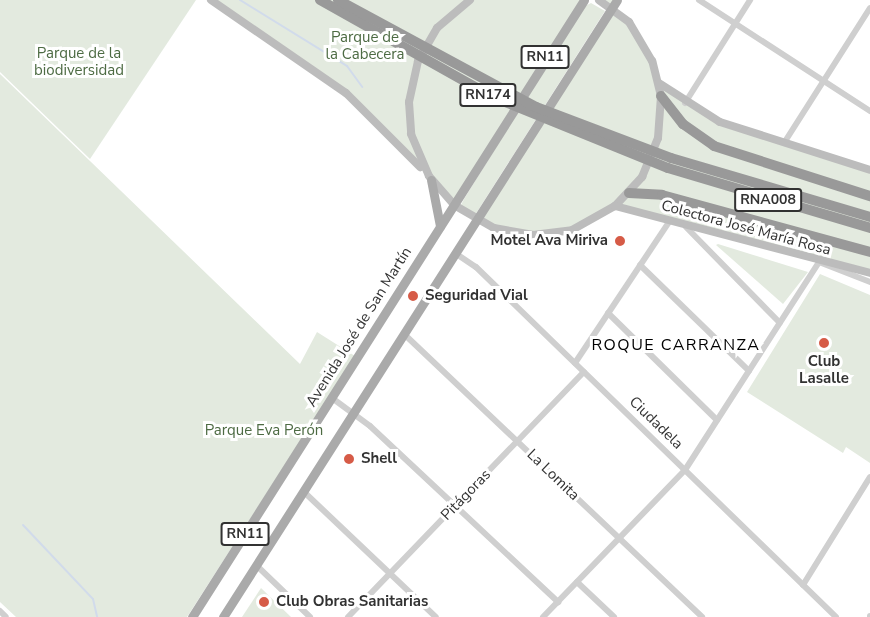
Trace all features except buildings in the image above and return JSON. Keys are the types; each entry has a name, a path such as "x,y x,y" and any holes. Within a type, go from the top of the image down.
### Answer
{"highway":[{"name":"RN174","path":"320,0 492,97 670,163"},
{"name":"RN174","path":"338,0 536,107 670,163"},
{"path":"661,96 683,124 714,146 870,196"},
{"name":"RNA008","path":"670,163 870,217"},
{"name":"RNA008","path":"670,163 870,228"},
{"path":"629,193 662,195 870,252"}],"main road":[{"path":"211,0 338,86 454,205 477,220 514,233 554,233 591,222 615,206 629,193 655,148 661,96 658,82 641,39 615,4 599,0"},
{"path":"440,226 430,178 411,134 411,82 437,28 467,0"},
{"name":"RN11","path":"454,205 584,0"},
{"name":"RN11","path":"223,617 615,4"},
{"path":"658,82 685,104 784,143 870,170"},
{"name":"Avenida José de San Martín","path":"192,617 454,205"},
{"name":"Colectora José María Rosa","path":"615,206 819,262 870,273"}],"street":[{"path":"699,0 870,111"},
{"path":"685,104 750,0"},
{"path":"784,143 870,8"},
{"path":"575,363 669,222"},
{"path":"686,226 780,323"},
{"name":"Ciudadela","path":"455,253 575,363 834,616"},
{"path":"543,617 685,470 819,262 870,282"},
{"path":"640,265 749,370"},
{"path":"608,313 717,420"},
{"name":"La Lomita","path":"404,334 702,617"},
{"name":"Pitágoras","path":"348,617 584,372"},
{"path":"332,398 352,412 558,602"},
{"path":"803,585 870,477"},
{"path":"303,491 392,572 436,617"},
{"path":"256,565 310,617"},
{"path":"577,582 614,617"},
{"path":"0,611 6,617"}],"green space":[{"name":"Parque de la biodiversidad","path":"0,0 196,0 90,159 0,72"},
{"name":"Parque de la Cabecera","path":"211,0 584,0 454,205 373,117"},
{"path":"599,0 617,0 613,9"},
{"path":"591,3 605,11 475,215 461,205 464,199 583,7"},
{"path":"613,9 629,22 659,82 720,122 870,170 870,273 615,206 591,222 533,235 477,220"},
{"name":"Parque Eva Perón","path":"0,74 300,364 317,332 355,356 187,617 16,617 0,602"},
{"path":"718,244 808,272 783,304 716,245"},
{"name":"Club Lasalle","path":"820,274 870,295 870,463 846,447 843,453 747,392"},
{"name":"Club Obras Sanitarias","path":"261,588 291,617 242,617"}],"waterway":[{"path":"240,0 347,66 362,87"},
{"path":"23,525 93,599 97,617"}],"place":[{"name":"Motel Ava Miriva","path":"620,241"},
{"name":"Seguridad Vial","path":"413,296"},
{"name":"Club Lasalle","path":"824,343"},
{"name":"Shell","path":"349,459"},
{"name":"Club Obras Sanitarias","path":"264,602"}],"district":[{"name":"ROQUE CARRANZA","path":"676,345"}]}
